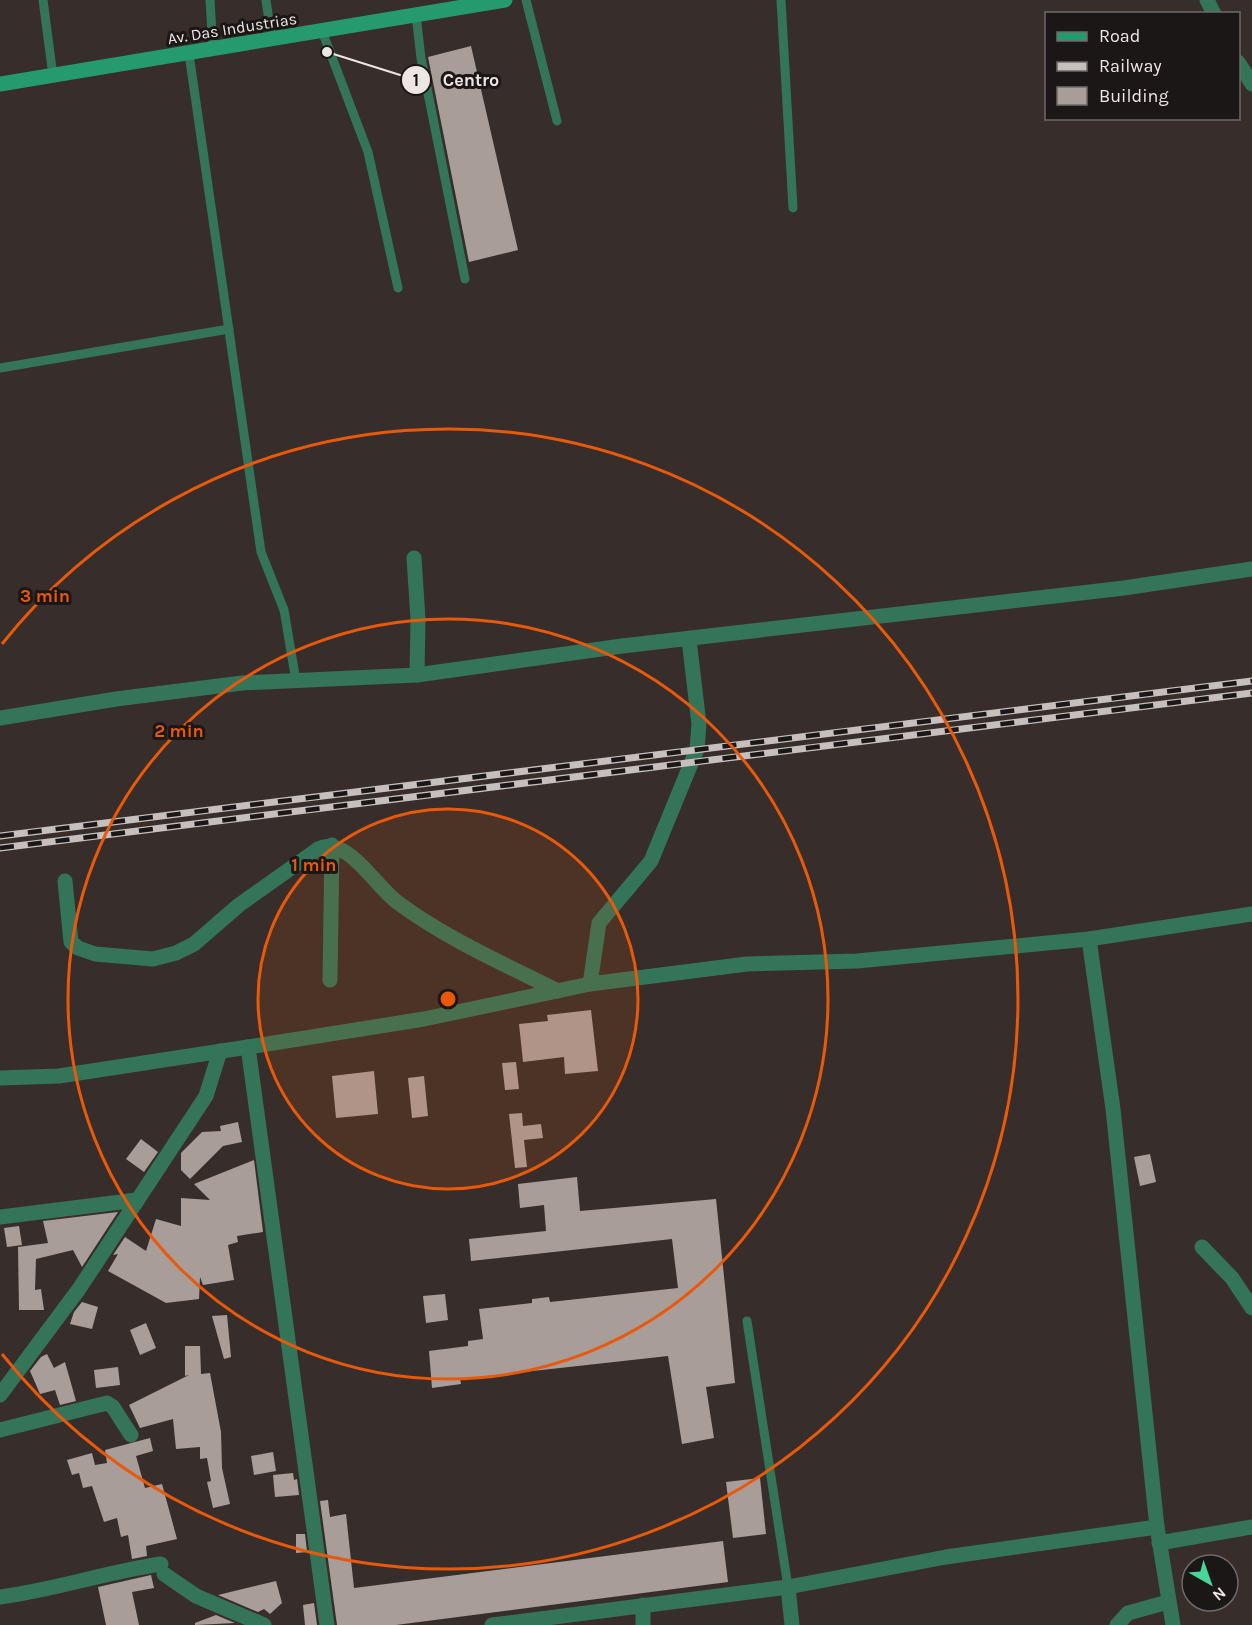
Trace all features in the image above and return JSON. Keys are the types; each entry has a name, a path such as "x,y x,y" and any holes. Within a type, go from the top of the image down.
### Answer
{"main road":[{"name":"Av. Das Industrias","path":"0,84 505,0"}],"street":[{"path":"1240,64 1252,84"},
{"path":"414,558 418,619 417,675"},
{"path":"0,718 186,690 296,681 417,675 611,648 1124,588 1252,569"},
{"path":"590,984 599,923 651,861 695,757 699,723 689,640"},
{"path":"65,881 71,942 78,948 95,954 153,959 176,953 194,944 248,898 318,849 332,845 346,851 397,902 478,951 558,991"},
{"path":"330,980 332,845"},
{"path":"0,1078 59,1076 424,1019 590,984 747,964 857,961 1089,939 1252,914"},
{"path":"1089,939 1113,1109 1157,1527 1173,1625"},
{"path":"248,1047 327,1625"},
{"path":"0,1395 79,1289 206,1096 220,1051"},
{"path":"0,1217 137,1200"},
{"path":"1202,1247 1232,1278 1252,1308"},
{"path":"0,1430 107,1403 113,1407 131,1435"},
{"path":"492,1625 788,1587 946,1557 1157,1527"},
{"path":"1159,1543 1252,1527"},
{"path":"0,1597 39,1592 116,1571 163,1569 196,1596 264,1625"},
{"path":"788,1587 792,1625"},
{"path":"1117,1625 1128,1613 1168,1602"},
{"path":"643,1605 643,1625"}],"lane":[{"path":"43,0 53,76"},
{"path":"210,0 213,50"},
{"path":"266,0 272,40"},
{"path":"526,0 557,121"},
{"path":"781,0 793,208"},
{"path":"416,15 421,58 465,279"},
{"path":"322,31 368,152 398,288"},
{"path":"189,54 261,552 284,610 296,681"},
{"path":"0,368 229,329"},
{"path":"747,1321 788,1587"}],"building":[{"path":"471,46 518,250 469,262 428,57"},
{"path":"591,1010 598,1071 565,1074 564,1057 523,1062 519,1024 548,1021 547,1015"},
{"path":"516,1062 519,1089 505,1090 502,1063"},
{"path":"374,1071 378,1114 336,1118 332,1076"},
{"path":"424,1076 428,1116 412,1118 408,1078"},
{"path":"522,1113 523,1126 541,1124 543,1138 524,1140 527,1167 515,1168 509,1114"},
{"path":"238,1122 242,1142 223,1146 190,1179 181,1170 181,1153 202,1132 221,1131 220,1126"},
{"path":"141,1139 158,1152 144,1172 126,1159"},
{"path":"1150,1154 1156,1182 1140,1186 1134,1157"},
{"path":"254,1160 263,1232 237,1236 238,1242 228,1245 234,1280 203,1285 200,1277 199,1299 166,1303 108,1271 118,1254 113,1255 125,1237 146,1251 156,1219 181,1226 181,1198 210,1200 194,1184"},
{"path":"577,1177 580,1211 716,1199 735,1383 706,1387 714,1438 682,1444 668,1356 460,1379 461,1384 432,1388 429,1351 468,1346 468,1341 483,1339 479,1309 532,1303 532,1299 549,1297 550,1302 678,1288 672,1239 471,1261 469,1239 546,1231 544,1205 520,1208 518,1184"},
{"path":"118,1212 82,1267 73,1250 36,1259 35,1290 41,1289 44,1310 19,1310 18,1247 48,1243 43,1221"},
{"path":"19,1226 22,1245 7,1247 4,1228"},
{"path":"445,1294 448,1320 426,1323 423,1296"},
{"path":"82,1302 98,1307 92,1329 70,1324 74,1312"},
{"path":"227,1315 231,1357 224,1359 212,1316"},
{"path":"146,1323 156,1348 140,1355 130,1330"},
{"path":"185,1346 200,1346 201,1374 210,1373 221,1432 222,1468 230,1504 213,1508 207,1482 211,1481 207,1458 200,1459 200,1447 176,1449 173,1419 140,1428 129,1405 189,1375 185,1376"},
{"path":"47,1354 54,1368 65,1362 76,1401 60,1405 55,1390 40,1394 30,1371 41,1357"},
{"path":"118,1367 120,1385 96,1388 94,1370"},
{"path":"150,1438 153,1451 136,1456 145,1488 162,1484 177,1539 146,1546 147,1556 132,1559 128,1535 121,1537 117,1518 104,1522 92,1486 83,1488 79,1473 72,1475 67,1460 92,1453 95,1465 107,1463 105,1450"},
{"path":"273,1452 276,1471 254,1475 251,1456"},
{"path":"293,1473 294,1480 297,1479 299,1495 275,1497 273,1475"},
{"path":"760,1478 766,1534 733,1538 726,1482"},
{"path":"328,1500 330,1517 346,1514 354,1588 723,1541 728,1582 396,1625 337,1625 320,1501"},
{"path":"296,1534 305,1534 307,1552 296,1553"},
{"path":"151,1575 154,1588 132,1592 139,1625 106,1625 98,1587"},
{"path":"276,1581 282,1603 270,1614 264,1609 258,1612 218,1595"},
{"path":"314,1603 317,1625 305,1625 303,1605"},
{"path":"216,1615 235,1623 195,1625 195,1623"}],"railway":[{"path":"0,836 1252,681"},
{"path":"0,848 1252,693"}],"place":[{"name":"Centro","path":"327,52"}]}
